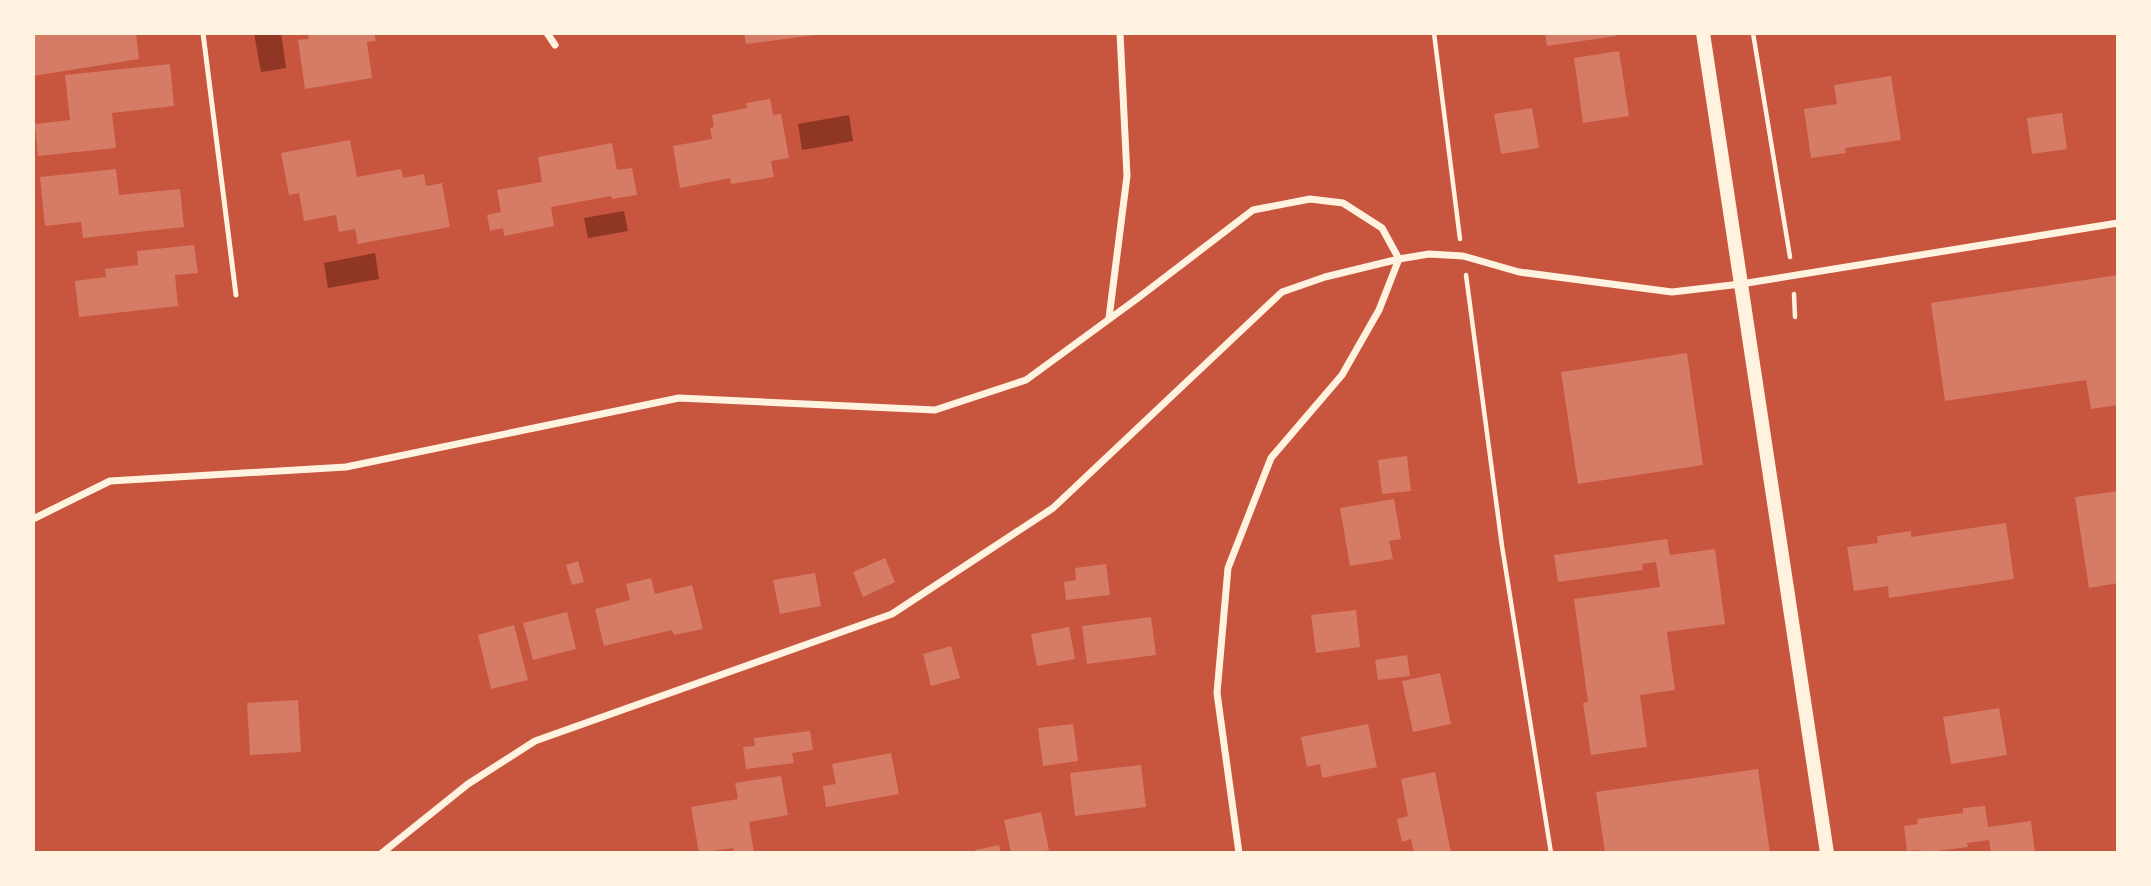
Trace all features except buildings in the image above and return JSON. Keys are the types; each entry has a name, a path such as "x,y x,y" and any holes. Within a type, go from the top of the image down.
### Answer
{"main road":[{"path":"1703,33 1827,853"}],"street":[{"path":"547,33 555,44"},
{"path":"1109,318 1127,176 1120,33"},
{"path":"33,519 110,481 346,467 678,398 935,410 1026,380 1253,210 1310,199 1343,203 1382,228 1399,259"},
{"path":"382,853 468,784 535,741 892,614 1052,508 1282,292 1325,278 1429,254 1463,256 1519,272 1672,292 1741,284 2118,223"},
{"path":"1239,853 1217,693 1228,568 1270,458 1342,375 1379,310 1399,259"}],"lane":[{"path":"203,33 236,295"}],"path":[{"path":"1434,33 1456,208"},
{"path":"1753,33 1793,275 1796,317"},
{"path":"1468,292 1502,545 1550,853"}],"shaded area":[{"path":"254,33 281,33 286,68 261,72"},
{"path":"849,115 853,141 802,150 798,124"},
{"path":"624,211 628,231 588,238 584,218"},
{"path":"375,253 379,279 328,288 324,263"}]}
